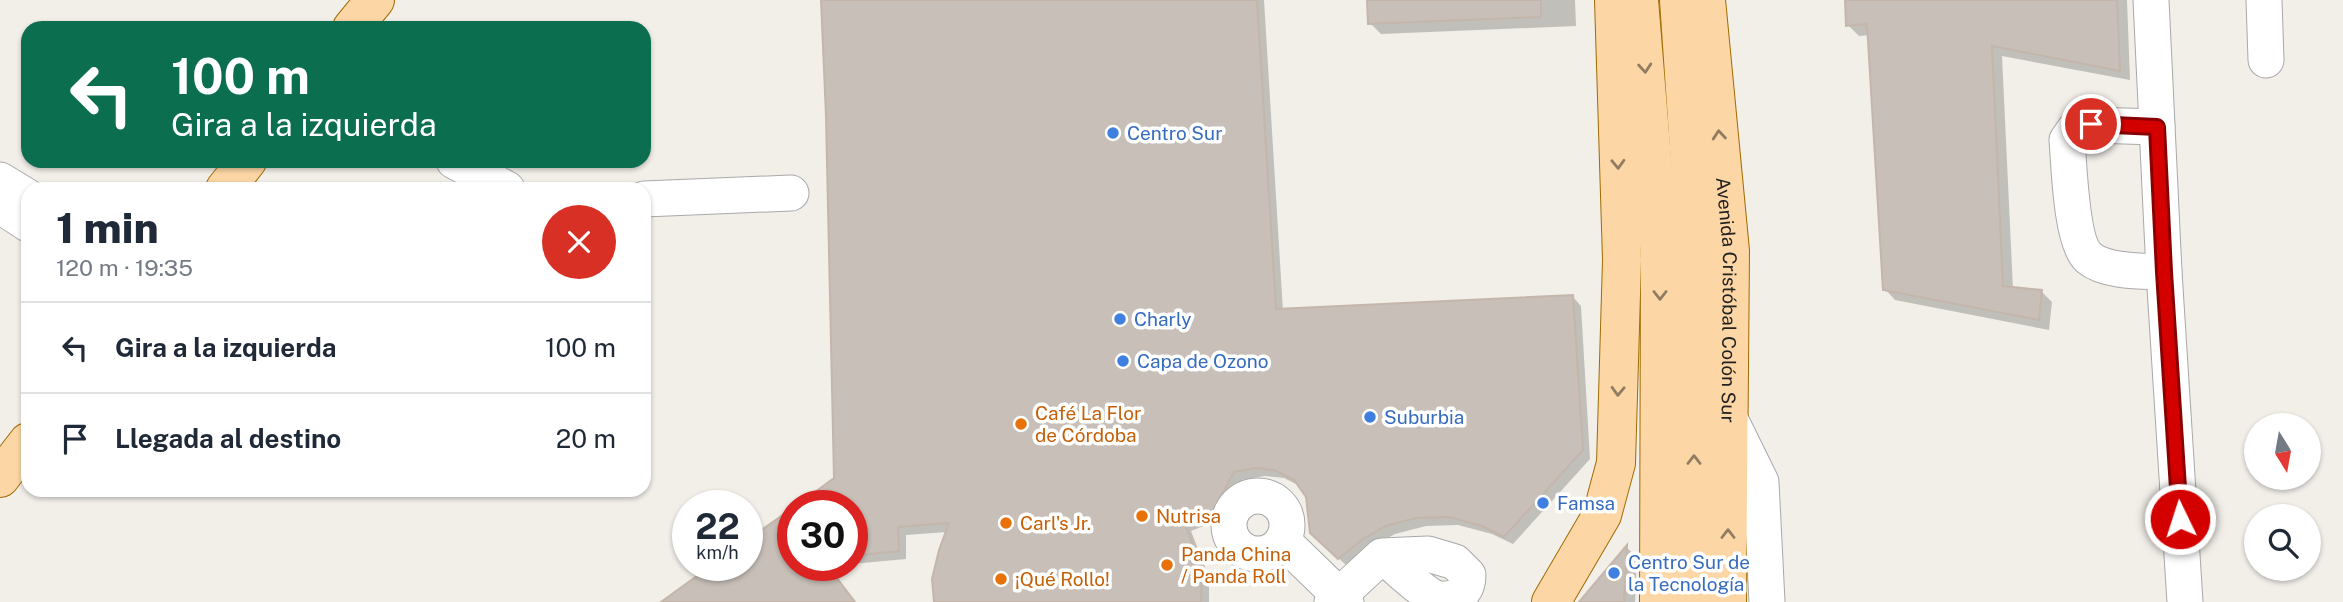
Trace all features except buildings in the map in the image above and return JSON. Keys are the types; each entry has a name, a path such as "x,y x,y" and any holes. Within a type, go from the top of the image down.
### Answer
{"main road":[{"path":"358,21 375,0"},
{"path":"1551,602 1602,515 1616,463 1622,260 1614,0"},
{"path":"1639,0 1660,256 1659,602"},
{"path":"1678,0 1696,253 1693,602"},
{"name":"Avenida Cristóbal Colón Sur","path":"1706,0 1730,251 1727,602"},
{"path":"230,182 242,168"}],"street":[{"path":"2151,0 2164,272 2185,602"},
{"path":"2264,0 2266,60"},
{"path":"2157,127 2091,124 2074,130 2067,140 2078,241 2088,258 2117,270 2164,272"},
{"path":"467,168 494,182"},
{"path":"0,180 20,213"},
{"path":"651,200 791,193"},
{"path":"1729,417 1761,482 1767,602"},
{"path":"1283,541 1339,600 1382,556"}],"place":[{"name":"Centro Sur","path":"1113,133"},
{"name":"Charly","path":"1120,319"},
{"name":"Capa de Ozono","path":"1123,361"},
{"name":"Suburbia","path":"1370,417"},
{"name":"Café La Flor de Córdoba","path":"1021,424"},
{"name":"Famsa","path":"1543,503"},
{"name":"Nutrisa","path":"1142,516"},
{"name":"Carl's Jr.","path":"1006,523"},
{"name":"Panda China / Panda Roll","path":"1167,565"},
{"name":"Centro Sur de la Tecnología","path":"1614,573"},
{"name":"¡Qué Rollo!","path":"1001,579"}],"route":[{"path":"2091,124 2157,127 2180,519"}]}
